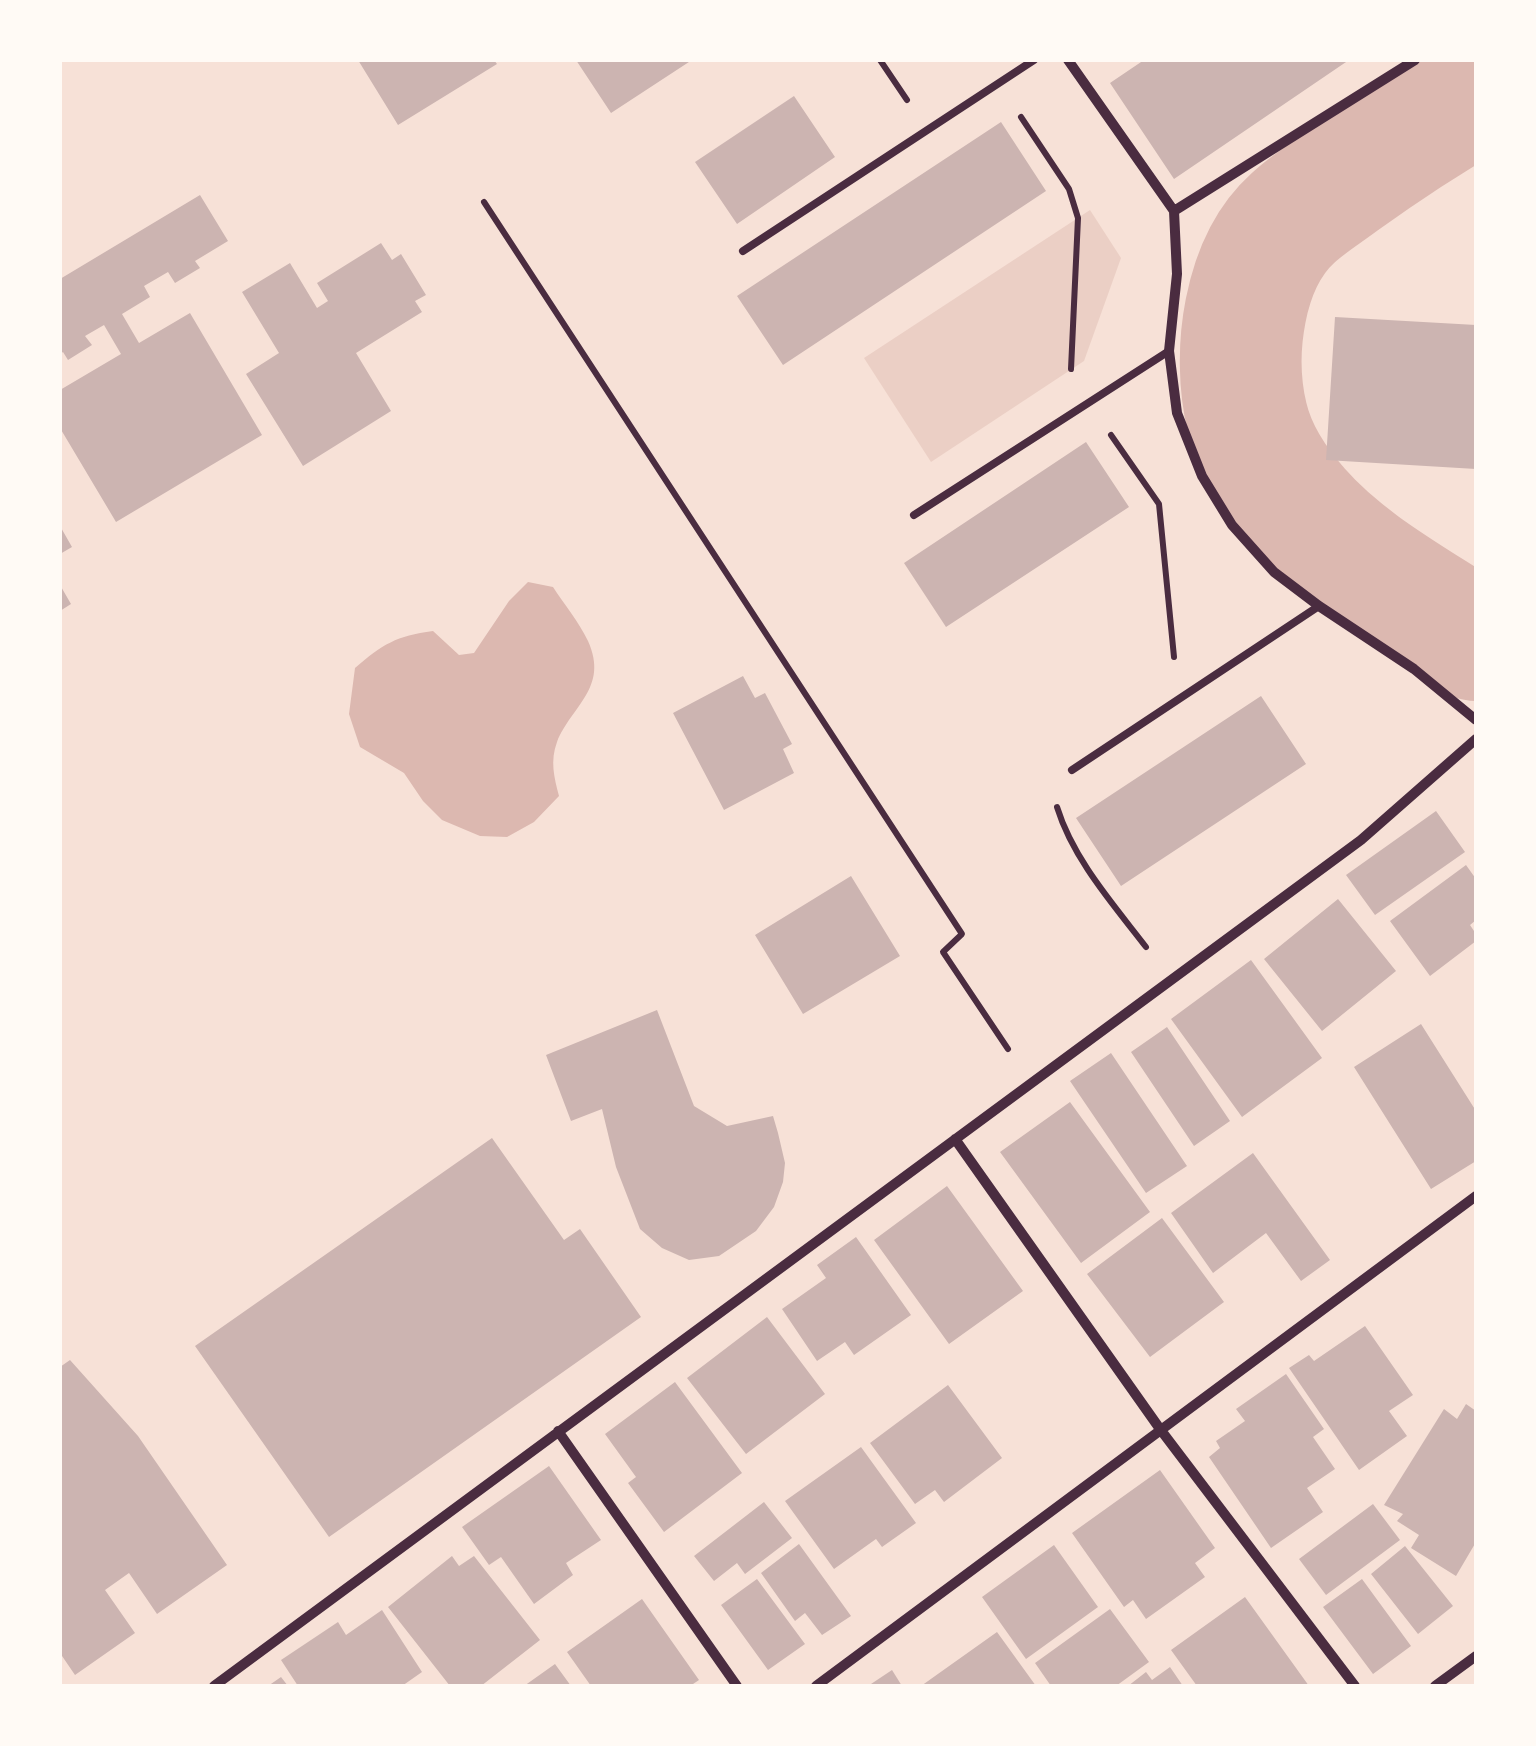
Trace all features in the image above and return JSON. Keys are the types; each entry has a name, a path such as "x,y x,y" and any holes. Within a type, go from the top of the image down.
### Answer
{"street":[{"path":"1068,60 1174,211 1178,274 1169,351 1177,413 1202,476 1232,525 1274,572 1414,669 1476,720"},
{"path":"1174,211 1416,60"},
{"path":"214,1686 1361,840 1476,739"},
{"path":"955,1139 1160,1428 1355,1686"},
{"path":"816,1686 1476,1196"},
{"path":"558,1431 737,1686"},
{"path":"1435,1686 1476,1656"}],"lane":[{"path":"742,251 1034,60"},
{"path":"914,515 1169,351"},
{"path":"1072,770 1318,606"}],"path":[{"path":"998,83 1069,189 1078,218 1071,369 1159,504 1179,699"},
{"path":"484,202 962,934 942,952 1031,1083"},
{"path":"1072,770 1050,786 1064,829 1109,899 1148,949"}],"shaded area":[{"path":"1090,210 1121,258 1084,361 931,462 864,358"},
{"path":"528,582 553,587 588,641 594,671 586,695 555,749 559,796 534,822 507,837 480,836 442,820 404,773 360,747 349,714 355,668 391,642 433,631 459,655 474,653 509,601"}],"building":[{"path":"358,60 494,60 497,64 398,125"},
{"path":"576,60 692,60 611,113"},
{"path":"1144,60 1349,60 1174,179 1110,83"},
{"path":"794,96 835,157 737,224 695,162"},
{"path":"1001,122 1046,191 783,365 737,296"},
{"path":"200,195 228,241 195,261 200,268 175,283 168,272 144,286 150,297 122,314 139,343 190,313 262,435 116,522 60,428 60,390 121,354 104,325 85,336 92,345 68,360 63,352 60,354 60,279"},
{"path":"381,243 392,260 401,254 426,295 415,301 422,312 356,353 391,411 303,466 246,374 279,353 242,292 290,263 317,308 328,301 317,283"},
{"path":"1335,317 1476,325 1476,469 1326,460"},
{"path":"1086,442 1129,507 946,627 904,563"},
{"path":"60,526 72,547 60,554"},
{"path":"60,585 71,604 60,611"},
{"path":"743,676 755,698 765,693 792,744 783,749 794,773 724,810 673,713"},
{"path":"1261,696 1306,764 1121,886 1076,818"},
{"path":"1436,811 1465,852 1375,915 1346,875"},
{"path":"1466,865 1476,879 1476,920 1470,925 1476,941 1430,976 1390,921"},
{"path":"851,876 900,956 803,1014 755,935"},
{"path":"1338,899 1396,971 1322,1031 1264,959"},
{"path":"1251,960 1322,1058 1242,1117 1171,1019"},
{"path":"657,1010 694,1106 727,1126 773,1116 778,1133 785,1163 774,1207 756,1231 719,1256 689,1260 662,1248 640,1229 616,1167 602,1109 571,1121 546,1055"},
{"path":"1421,1024 1476,1111 1476,1161 1431,1189 1354,1067"},
{"path":"1167,1027 1230,1121 1194,1146 1131,1052"},
{"path":"1111,1053 1187,1166 1146,1193 1070,1081"},
{"path":"1070,1102 1150,1212 1081,1263 1000,1152"},
{"path":"492,1138 564,1240 580,1229 641,1317 329,1537 195,1346"},
{"path":"1253,1153 1330,1260 1301,1281 1266,1233 1213,1273 1171,1213"},
{"path":"947,1186 1023,1291 949,1344 874,1240"},
{"path":"1162,1218 1224,1302 1150,1357 1087,1274"},
{"path":"856,1237 911,1315 854,1355 845,1342 817,1361 782,1309 826,1278 817,1265"},
{"path":"767,1317 825,1394 746,1454 687,1378"},
{"path":"1365,1326 1413,1395 1389,1411 1407,1436 1359,1470 1289,1368 1309,1355 1314,1361"},
{"path":"70,1360 138,1436 227,1565 157,1614 129,1573 105,1590 135,1633 75,1675 60,1653 60,1367"},
{"path":"1286,1374 1324,1429 1313,1437 1335,1469 1307,1488 1323,1512 1271,1548 1209,1457 1220,1448 1216,1441 1245,1421 1236,1409"},
{"path":"675,1382 742,1473 664,1532 628,1483 636,1477 605,1434"},
{"path":"948,1385 1002,1458 944,1502 935,1490 915,1504 870,1443"},
{"path":"1466,1404 1476,1411 1476,1542 1456,1576 1411,1548 1419,1535 1397,1521 1403,1514 1384,1505 1444,1409 1457,1419"},
{"path":"861,1447 916,1523 882,1547 876,1539 834,1569 785,1501"},
{"path":"549,1466 601,1540 566,1563 573,1575 534,1604 501,1557 489,1565 462,1527"},
{"path":"1160,1470 1215,1548 1195,1563 1205,1577 1146,1619 1133,1600 1124,1607 1072,1533"},
{"path":"764,1502 792,1538 745,1574 737,1563 714,1581 694,1556"},
{"path":"1373,1504 1400,1540 1326,1595 1299,1559"},
{"path":"799,1544 851,1616 822,1635 805,1613 795,1621 761,1573"},
{"path":"1054,1545 1098,1607 1026,1659 982,1597"},
{"path":"1405,1546 1453,1606 1418,1634 1371,1574"},
{"path":"452,1556 459,1566 474,1556 540,1640 481,1686 450,1686 388,1607"},
{"path":"757,1579 805,1644 768,1670 721,1605"},
{"path":"1362,1579 1411,1646 1373,1674 1323,1607"},
{"path":"1245,1597 1309,1686 1197,1686 1171,1650"},
{"path":"642,1599 699,1680 690,1686 591,1686 567,1652"},
{"path":"1110,1609 1149,1662 1116,1686 1051,1686 1035,1663"},
{"path":"382,1610 422,1672 402,1686 298,1686 281,1660 338,1622 346,1635"},
{"path":"997,1632 1036,1686 921,1686"},
{"path":"555,1664 571,1686 524,1686"},
{"path":"1170,1667 1183,1686 1128,1686 1146,1672 1152,1680"},
{"path":"892,1670 902,1686 868,1686"},
{"path":"281,1677 288,1686 268,1686"}],"waterway":[{"path":"1476,94 1358,169 1299,213 1276,237 1253,284 1242,338 1241,366 1247,417 1255,442 1275,478 1299,509 1360,564 1476,640"}]}
